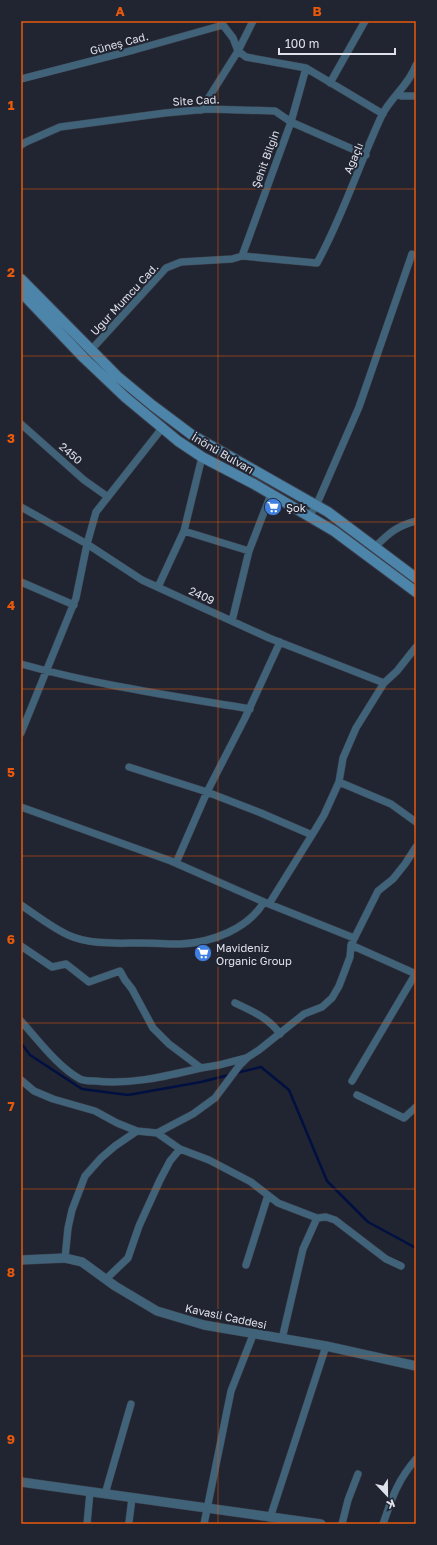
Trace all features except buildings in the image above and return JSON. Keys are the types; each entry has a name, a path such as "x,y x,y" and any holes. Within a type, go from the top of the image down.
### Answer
{"main road":[{"name":"İnönü Bulvarı","path":"21,279 129,386 192,435 328,512 416,578"},
{"name":"İnönü Bulvarı","path":"21,292 89,363 125,397 178,441 202,457 271,494 334,531 416,592"}],"street":[{"path":"201,110 238,51 252,21"},
{"path":"330,83 364,21"},
{"name":"Güneş Cad.","path":"21,79 127,52 223,25 233,38 238,51"},
{"path":"238,51 246,57 306,68 383,114"},
{"name":"Ağaçlı","path":"317,263 330,238 383,114 412,76 416,65"},
{"name":"Şehit Bilgin","path":"242,256 291,122 306,68"},
{"path":"398,94 401,96 416,96"},
{"name":"Site Cad.","path":"21,145 60,127 165,113 201,110 275,111 291,122 366,155"},
{"path":"309,516 316,506 360,407 412,254"},
{"name":"Uğur Mumcu Cad.","path":"91,350 166,268 181,262 232,259 242,256 317,263"},
{"name":"2450","path":"21,424 84,480 108,497"},
{"path":"21,733 74,605 87,544 96,512 163,427"},
{"path":"158,587 184,531 202,457"},
{"path":"232,621 249,551 271,494"},
{"name":"2409","path":"21,507 87,544 142,580 280,642 384,683"},
{"path":"375,547 389,533 402,525 416,521"},
{"path":"184,531 249,551"},
{"path":"21,582 74,605"},
{"path":"176,863 207,792 250,709 280,642"},
{"path":"21,906 68,935 107,943 181,944 204,940 224,934 246,923 266,903 312,836 324,815 339,782 343,758 356,728 384,683 397,671 416,647"},
{"path":"21,664 47,671 144,691 250,709"},
{"path":"129,767 207,792 261,812 312,836"},
{"path":"339,782 391,804 416,822"},
{"path":"21,807 176,863 353,942 416,974 352,1081"},
{"path":"157,1133 193,1114 215,1098 239,1066 248,1057 280,1034 304,1014 322,1007 332,998 339,986 350,958 353,942 378,891 393,879 416,847"},
{"path":"21,946 52,967 66,964 89,982 120,971 154,1028 169,1044 202,1068"},
{"path":"234,1003 260,1014 275,1026 280,1034"},
{"path":"21,1021 51,1055 81,1080 111,1083 148,1080 219,1065 248,1057"},
{"path":"21,1080 34,1091 95,1111 116,1123 137,1131 157,1133 180,1149 209,1160 233,1172 250,1182 278,1203 317,1218 326,1217 334,1220 386,1259 400,1266"},
{"path":"357,1095 404,1118 416,1107"},
{"path":"65,1258 68,1228 72,1210 85,1176 101,1158 115,1146 137,1131"},
{"path":"106,1279 128,1258 139,1226 160,1180 170,1161 180,1149"},
{"path":"246,1265 268,1195"},
{"path":"282,1339 303,1249 317,1218"},
{"name":"Kavasli Caddesi","path":"21,1260 65,1258 82,1262 135,1300 157,1311 204,1325 253,1335 326,1346 416,1366"},
{"path":"204,1524 232,1391 253,1335"},
{"path":"270,1518 326,1346"},
{"path":"105,1494 131,1404"},
{"path":"383,1524 395,1490 408,1468 416,1459"},
{"path":"342,1524 348,1500 358,1474"},
{"path":"21,1482 321,1524"},
{"path":"87,1524 90,1492"},
{"path":"129,1522 132,1498"}],"waterway":[{"path":"21,1043 30,1055 82,1089 128,1095 201,1082 229,1075"},
{"path":"236,1073 261,1067 289,1090 327,1181 368,1222 416,1248"}],"place":[{"name":"Şok","path":"273,507"},
{"name":"Mavideniz Organic Group","path":"203,953"}]}
